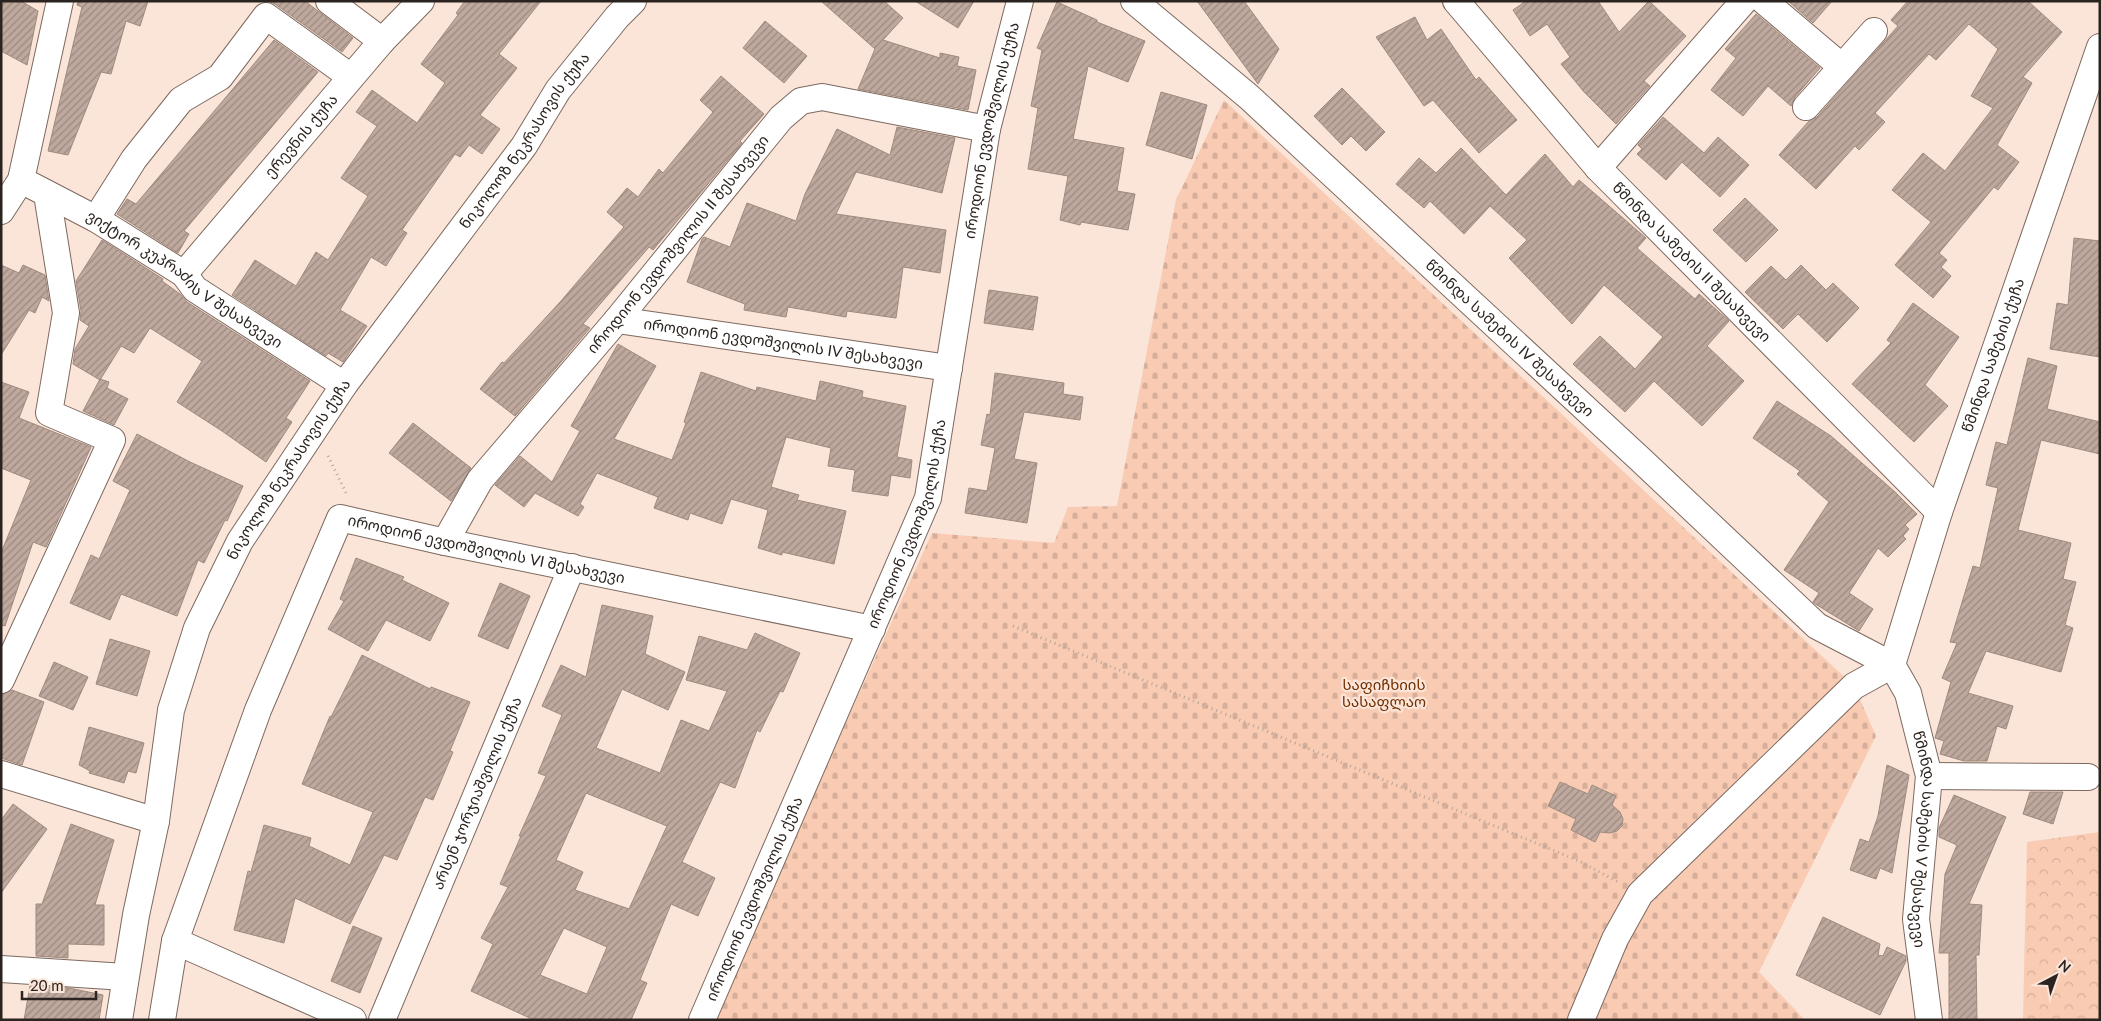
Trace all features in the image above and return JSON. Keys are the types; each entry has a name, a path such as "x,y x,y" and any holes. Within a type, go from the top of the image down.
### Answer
{"street":[{"path":"2,207 21,180 60,1"},
{"path":"329,1 382,41"},
{"name":"ერევნის ქუჩა","path":"184,274 382,41 421,1"},
{"name":"ნიკოლოზ ნეკრასოვის ქუჩა","path":"119,1020 136,915 156,821 171,710 197,628 240,541 344,385 524,146 558,90 617,17 633,1"},
{"name":"იროდიონ ევდოშვილის ქუჩა","path":"702,1020 928,498 987,129 1020,1"},
{"name":"წმინდა სამების IV შესახვევი","path":"1134,1 1249,96 1642,460 1817,626 1892,664"},
{"name":"წმინდა სამების II შესახვევი","path":"1456,1 1598,168 1940,512"},
{"path":"1598,168 1744,1"},
{"path":"1764,1 1842,67"},
{"path":"96,220 134,159 181,100 220,77 266,16 351,77"},
{"path":"1806,107 1874,31"},
{"name":"წმინდა სამების ქუჩა","path":"1892,664 1940,512 2100,47"},
{"name":"იროდიონ ევდოშვილის II შესახვევი","path":"445,542 480,480 618,320 781,118 801,101 822,97 987,129"},
{"name":"ვიქტორ კუპრაძის V შესახვევი","path":"21,180 96,220 184,274 195,290 344,385"},
{"path":"1,680 112,440 49,412 66,313 47,194"},
{"name":"იროდიონ ევდოშვილის IV შესახვევი","path":"618,320 948,368"},
{"name":"იროდიონ ევდოშვილის VI შესახვევი","path":"175,941 258,710 340,518 445,542 872,629"},
{"name":"არსენ ჯორჯიაშვილის ქუჩა","path":"382,1020 572,568"},
{"path":"1581,1020 1615,939 1640,894 1854,686 1892,664"},
{"name":"წმინდა სამების V შესახვევი","path":"1892,664 1908,693 1929,776 1916,919 1929,1020"},
{"path":"1,774 156,821"},
{"path":"1929,776 2088,777"},
{"path":"162,1020 175,941 353,1020"},
{"path":"1,969 125,977"}],"path":[{"path":"317,425 324,429 328,456 360,523"},
{"path":"1014,626 1579,861 1640,894"}],"green space":[{"name":"საფიჩხიის სასაფლაო","path":"1224,100 1854,686 1876,736 1759,972 1805,1020 711,1020 932,533 1054,543 1068,507 1117,506 1176,200"},
{"path":"2100,832 2100,1020 2023,1020 2027,842"}],"building":[{"path":"1,1 21,1 38,11 27,65 1,51"},
{"path":"78,1 148,1 140,26 126,21 111,74 101,72 68,155 48,151 82,7 77,5"},
{"path":"268,1 305,1 353,38 342,52 275,4"},
{"path":"465,1 541,1 499,54 517,68 480,115 500,129 482,154 469,145 460,157 455,154 402,230 407,233 386,266 371,257 340,310 367,326 343,362 328,353 326,356 232,295 255,260 296,286 316,252 328,260 368,196 341,178 377,126 356,112 372,90 417,123 445,83 421,64 458,15 456,13"},
{"path":"821,1 884,1 903,18 883,40 940,58 940,53 959,57 957,66 976,70 968,110 858,89 875,49"},
{"path":"915,1 974,1 958,28"},
{"path":"1197,1 1244,1 1279,49 1258,84"},
{"path":"1526,1 1598,1 1619,32 1649,1 1686,36 1644,81 1650,86 1616,124 1584,92 1561,64 1570,57 1547,24 1530,36 1513,10"},
{"path":"1788,1 1832,1 1813,23"},
{"path":"1908,1 2028,1 2062,32 2023,77 2032,83 1997,145 2019,162 1998,190 1994,187 1939,253 1947,260 1941,267 1951,276 1933,298 1895,265 1931,222 1892,190 1923,153 1945,171 1993,108 1971,96 1998,49 1969,24 1936,60 1929,54 1875,113 1885,122 1859,150 1855,146 1816,189 1779,155 1809,121 1817,117 1898,26 1891,20"},
{"path":"1057,2 1097,20 1097,22 1145,41 1128,82 1088,66 1073,139 1124,148 1117,191 1135,194 1128,230 1081,222 1080,225 1060,220 1068,176 1028,169 1038,108 1031,106 1042,50 1037,48"},
{"path":"1756,14 1820,68 1795,97 1791,106 1768,86 1743,116 1711,90 1736,58 1725,49"},
{"path":"1415,17 1427,40 1441,29 1476,80 1479,77 1517,120 1479,153 1433,100 1424,106 1376,37"},
{"path":"765,21 807,56 784,83 743,48"},
{"path":"274,40 318,72 184,231 189,234 178,253 117,214 127,199 136,204"},
{"path":"721,76 764,114 740,141 742,143 653,250 649,247 583,324 590,328 515,416 480,389 502,362 504,363 561,301 624,227 607,212 627,188 638,197 659,169 663,173 713,112 700,100"},
{"path":"1342,88 1385,132 1366,151 1351,136 1342,145 1314,116"},
{"path":"1161,92 1207,105 1192,159 1146,145"},
{"path":"1663,117 1704,153 1718,137 1749,165 1720,197 1682,162 1666,180 1637,154 1642,149 1638,145"},
{"path":"897,127 955,138 942,193 856,172 836,214 946,230 940,273 903,267 896,318 847,311 846,317 788,307 786,317 744,310 745,304 687,282 702,239 704,237 730,247 747,203 796,221 805,194 837,129 890,155"},
{"path":"1461,148 1506,195 1545,154 1573,187 1579,180 1646,238 1637,248 1695,299 1699,294 1729,321 1707,346 1744,381 1702,426 1654,381 1625,412 1573,364 1600,336 1635,369 1663,337 1604,285 1572,324 1509,258 1527,240 1490,206 1464,234 1430,201 1424,208 1396,184 1419,158 1436,173"},
{"path":"1745,198 1778,230 1746,262 1713,230"},
{"path":"2074,238 2100,241 2100,357 2050,349 2057,303 2068,305"},
{"path":"102,240 163,279 162,281 180,294 187,302 310,381 286,418 292,422 266,462 177,402 202,361 150,328 134,353 121,346 100,380 73,364 75,349 89,326 80,320 81,311 76,281"},
{"path":"1,265 19,273 23,265 45,275 49,301 42,297 35,313 29,310 1,355"},
{"path":"1801,265 1826,290 1833,283 1859,308 1827,342 1798,314 1783,329 1745,292 1771,266 1786,280"},
{"path":"989,290 1038,297 1033,330 984,323"},
{"path":"1913,303 1959,337 1925,385 1948,406 1914,442 1852,384 1891,343 1887,340"},
{"path":"618,344 656,366 614,439 672,460 686,423 684,422 701,372 756,391 757,387 816,401 820,381 863,391 862,397 906,406 897,457 912,460 910,478 891,475 888,496 852,491 855,470 828,466 831,448 786,437 771,487 799,495 797,500 846,511 834,564 782,552 782,555 758,548 768,510 731,499 722,524 690,513 688,520 654,508 658,497 597,473 580,504 584,507 578,516 535,493 524,507 495,485 520,456 552,482 580,431 571,426"},
{"path":"2028,358 2057,366 2047,409 2100,422 2100,454 2041,440 2018,530 2071,543 2063,579 2076,582 2065,625 2073,628 2061,672 1986,651 1968,693 2013,706 2006,729 1997,726 1987,761 1964,761 1940,754 1944,741 1935,738 1951,682 1942,678 1957,643 1950,642 1973,566 1980,568 1998,488 1986,485 1996,442 2007,445"},
{"path":"995,373 1064,383 1063,394 1083,397 1080,420 1024,412 1014,459 1037,463 1027,523 965,513 969,488 987,491 995,448 981,445 987,414 990,415"},
{"path":"100,379 109,382 107,388 128,399 114,425 83,411"},
{"path":"1,382 29,392 19,418 91,447 46,547 33,542 5,626 1,625 1,553 31,480 1,468"},
{"path":"1777,401 1831,436 1894,491 1917,514 1905,525 1909,529 1903,536 1906,539 1888,557 1878,548 1849,593 1873,609 1859,631 1813,602 1819,593 1784,570 1829,502 1797,474 1800,471 1753,438"},
{"path":"413,423 471,468 451,501 389,453"},
{"path":"137,434 190,462 243,486 227,521 225,520 204,563 198,560 177,616 121,594 110,620 70,603 91,555 99,559 130,490 113,481"},
{"path":"356,558 404,577 402,580 449,603 430,641 386,620 368,651 328,629 344,601 340,599"},
{"path":"500,583 530,596 508,649 478,636"},
{"path":"602,605 653,616 645,654 685,672 668,710 622,689 596,748 660,773 681,720 709,731 727,691 686,680 699,636 747,650 755,633 800,653 783,692 780,691 760,732 757,730 735,788 720,782 682,862 715,878 698,916 671,904 640,980 647,983 631,1020 534,1020 471,991 493,944 481,938 508,887 500,884 546,776 538,773 562,715 542,706 561,665 586,677","holes":["586,793 667,826 629,909 575,890 583,872 556,860","564,928 607,947 587,994 540,975"]},
{"path":"110,639 150,651 137,696 96,684"},
{"path":"362,655 430,689 431,687 470,702 450,751 453,752 433,800 425,797 397,860 384,855 350,924 295,898 284,943 234,930 248,871 251,872 264,825 311,838 309,846 350,865 373,812 302,784 330,716"},
{"path":"54,662 88,677 73,710 39,696"},
{"path":"12,690 44,702 22,765 1,758 1,695"},
{"path":"89,727 144,743 136,773 128,771 124,783 89,773 90,771 79,765"},
{"path":"1887,765 1909,775 1892,873 1880,868 1876,879 1850,870 1860,839 1869,842 1878,816"},
{"path":"1560,782 1588,794 1592,785 1616,796 1612,805 1620,812 1623,819 1622,826 1617,831 1610,833 1600,832 1595,842 1571,830 1576,819 1548,806"},
{"path":"2030,792 2063,792 2053,824 2023,814"},
{"path":"1954,795 2006,817 1969,904 1982,905 1979,955 1976,955 1977,1020 1949,1020 1949,953 1939,953 1945,874 1957,845 1939,837 1939,828"},
{"path":"13,804 47,829 1,893 1,820"},
{"path":"71,824 114,840 95,905 104,905 104,945 68,944 68,958 36,956 36,904 42,904"},
{"path":"1823,917 1880,944 1878,955 1883,956 1887,947 1906,956 1906,961 1880,1015 1796,975"},
{"path":"353,926 382,938 360,993 331,981"},
{"path":"30,986 69,988 103,995 99,1020 24,1020"}]}
